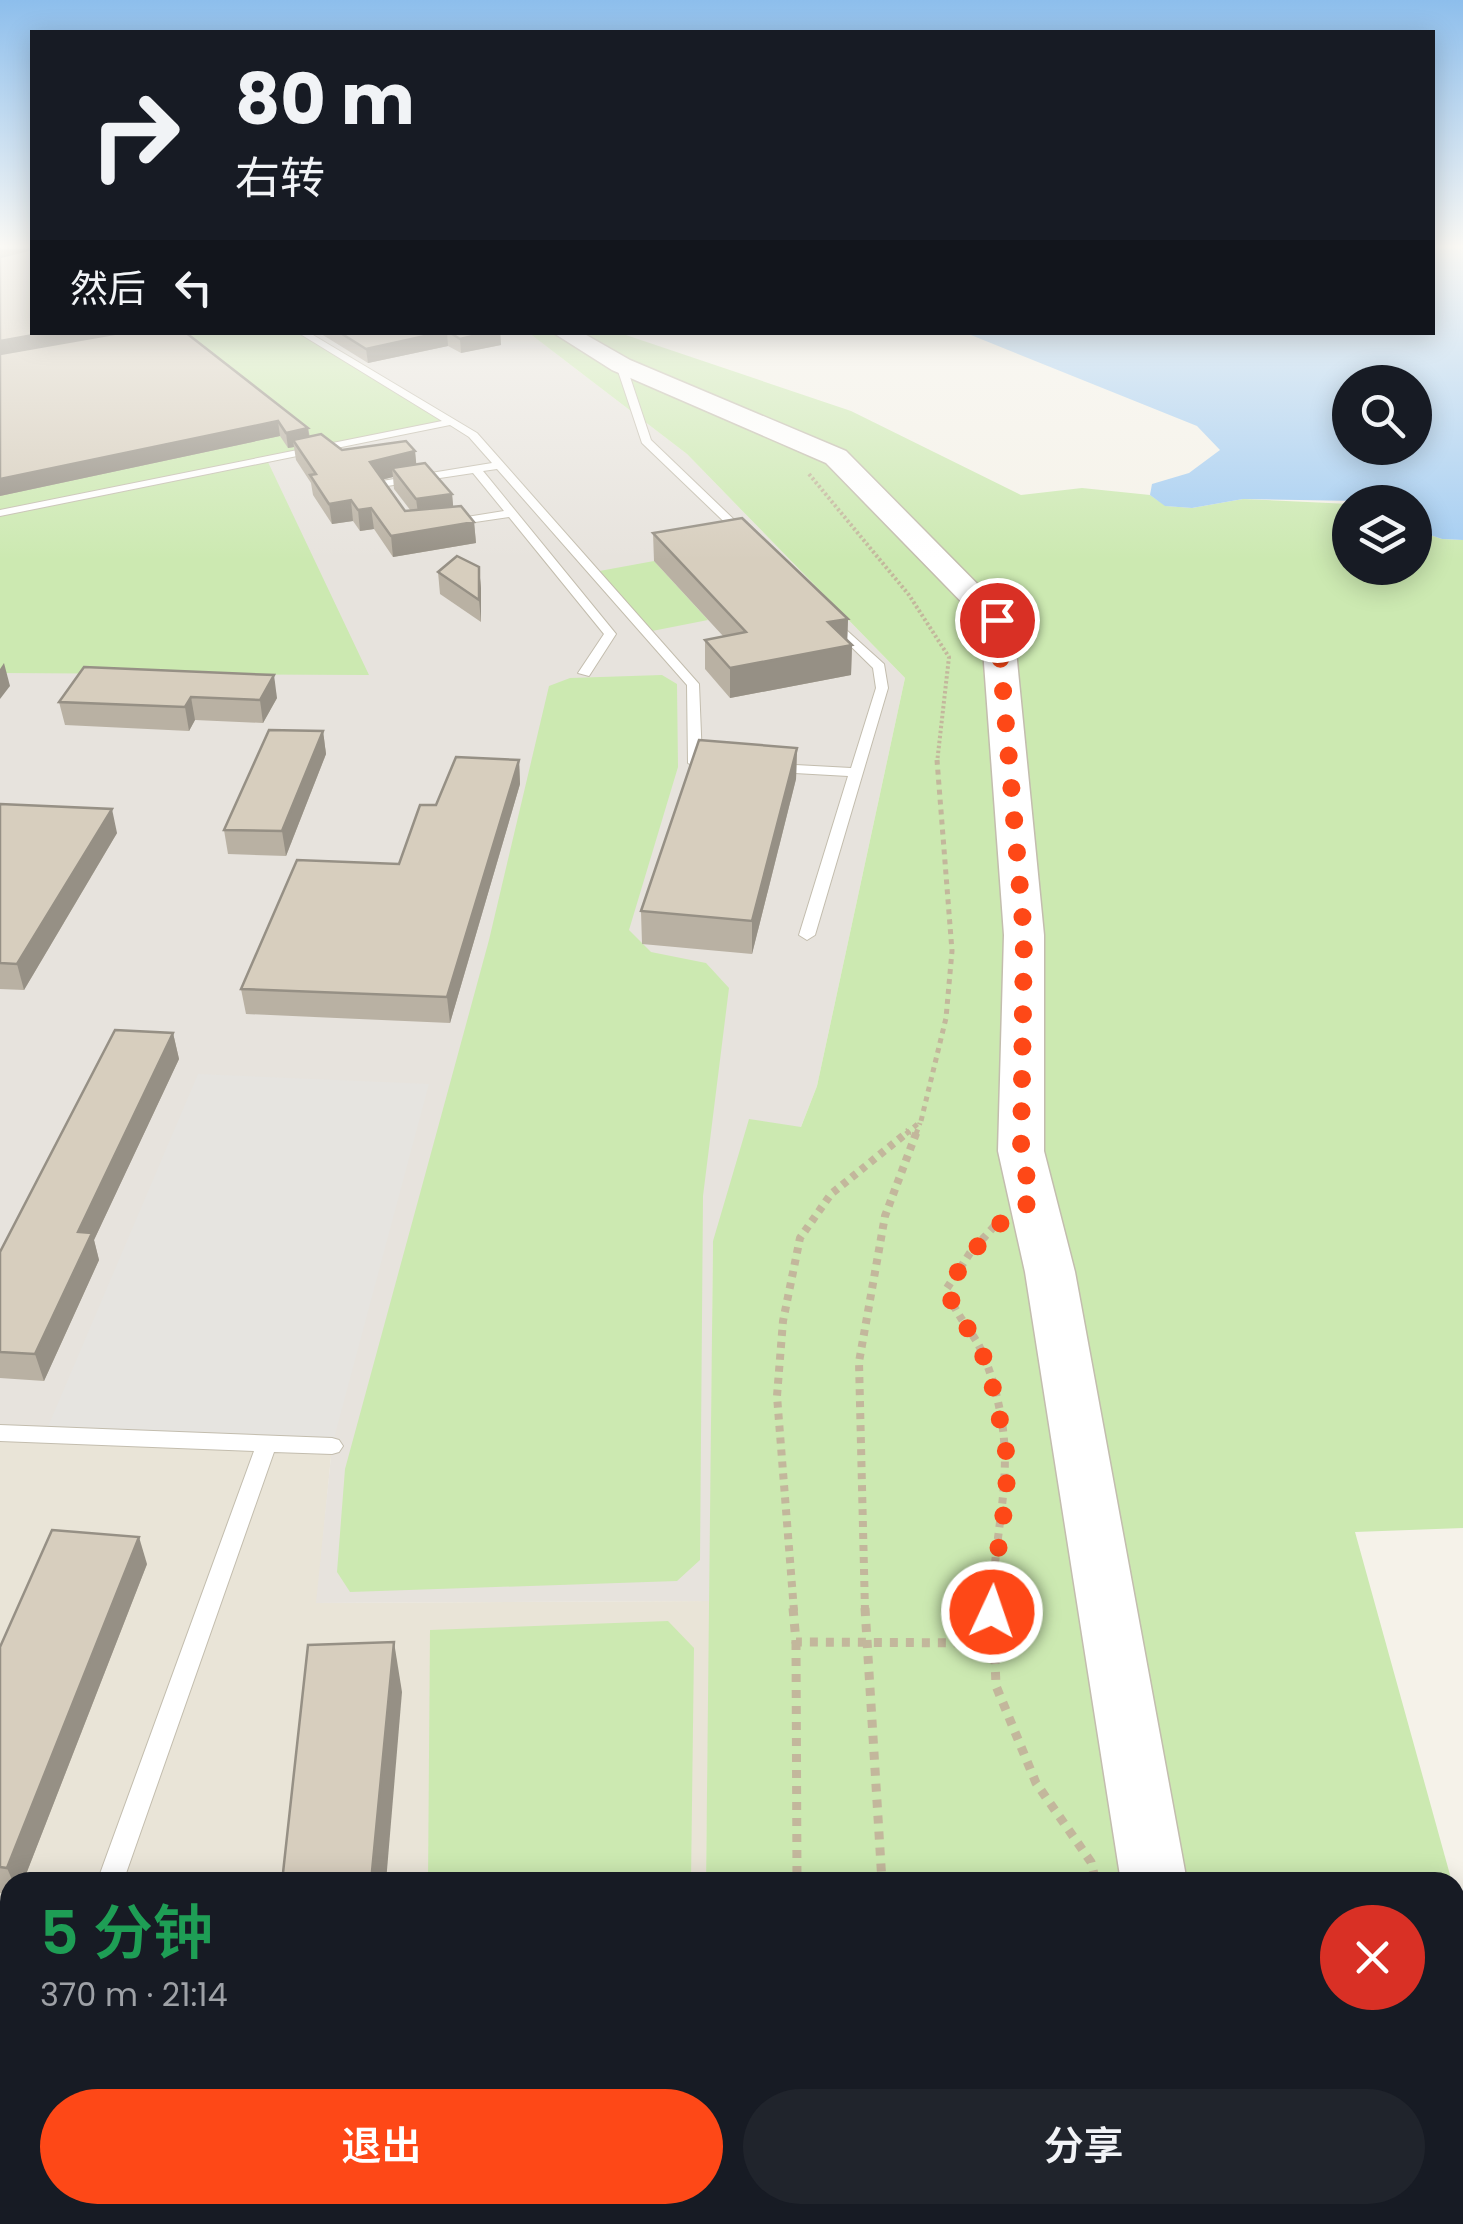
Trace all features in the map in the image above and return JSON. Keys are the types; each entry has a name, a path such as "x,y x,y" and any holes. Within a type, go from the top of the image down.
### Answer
{"street":[{"path":"600,353 836,456 997,620 1024,935 1021,1151 1050,1272 1152,1872"}],"lane":[{"path":"336,353 472,435 693,684 695,763 713,764"},
{"path":"622,365 646,441 756,547"},
{"path":"0,513 451,422"},
{"path":"398,508 380,484 499,465"},
{"path":"476,469 610,634 584,673"},
{"path":"434,525 512,513"},
{"path":"806,935 882,688 879,667 824,614"},
{"path":"767,767 856,772"},
{"path":"0,1433 332,1446"},
{"path":"114,1872 267,1443"}],"path":[{"path":"805,469 909,595 949,657 936,768 952,951 946,1018 921,1121 885,1216 859,1362 866,1642 881,1872"},
{"path":"797,1872 796,1642 777,1396 783,1322 800,1238 832,1194 921,1121"},
{"path":"1032,1201 986,1233 947,1288 952,1308 978,1344 1004,1437 1004,1496 992,1579 996,1686 1036,1783 1091,1862 1094,1872"},
{"path":"796,1642 994,1642"}],"shaded area":[{"path":"0,353 555,353 687,454 905,678 817,1086 801,1127 713,1241 710,1601 316,1603 332,1446 0,1434"},
{"path":"198,1074 429,1084 332,1446 44,1436"},
{"path":"0,1434 332,1446 317,1603 710,1601 706,1872 0,1872"}],"green space":[{"path":"0,353 334,353 451,422 267,460 369,675 0,673"},
{"path":"555,353 679,353 851,411 1021,495 1082,488 1150,495 1166,506 1192,508 1243,499 1332,503 1332,585 1432,585 1432,536 1463,540 1463,1528 1355,1532 1449,1872 706,1872 713,1241 749,1119 801,1127 817,1086 905,678 687,454"},
{"path":"654,561 708,620 647,632 594,572"},
{"path":"662,675 677,684 678,767 629,930 651,952 706,963 729,988 703,1196 700,1560 677,1581 350,1592 337,1572 345,1469 489,940 549,686 570,678"},
{"path":"668,1621 694,1648 691,1872 428,1872 430,1630"}],"water":[{"path":"1015,353 1463,353 1463,540 1432,536 1432,485 1332,485 1332,501 1243,499 1192,508 1165,506 1150,495 1152,484 1189,473 1220,450 1197,426"}],"building":[{"path":"212,353 308,428 286,433 278,421 0,479 0,354"},
{"path":"321,434 342,450 406,441 415,451 370,462 405,511 461,506 474,522 391,536 371,508 358,510 351,500 329,504 310,475 316,474 293,440"},
{"path":"425,463 452,494 416,499 392,468"},
{"path":"742,518 848,619 828,622 852,645 730,668 705,640 746,632 653,533"},
{"path":"457,556 479,567 479,600 438,572"},
{"path":"84,667 274,675 260,700 191,697 185,707 59,702"},
{"path":"269,730 323,731 282,831 224,830"},
{"path":"699,740 797,748 752,921 641,911"},
{"path":"456,757 519,760 447,997 241,989 297,860 399,864 420,805 436,805"},
{"path":"0,804 112,809 17,964 0,963"},
{"path":"115,1030 173,1033 78,1232 92,1233 35,1354 0,1352 0,1252"},
{"path":"52,1530 139,1537 7,1868 0,1867 0,1647"},
{"path":"394,1642 372,1872 283,1872 308,1645"}],"route":[{"path":"992,1612 992,1579 1004,1496 1004,1437 978,1344 952,1308 947,1288 986,1233 1032,1201 1021,1151 1024,935 997,620"}]}
